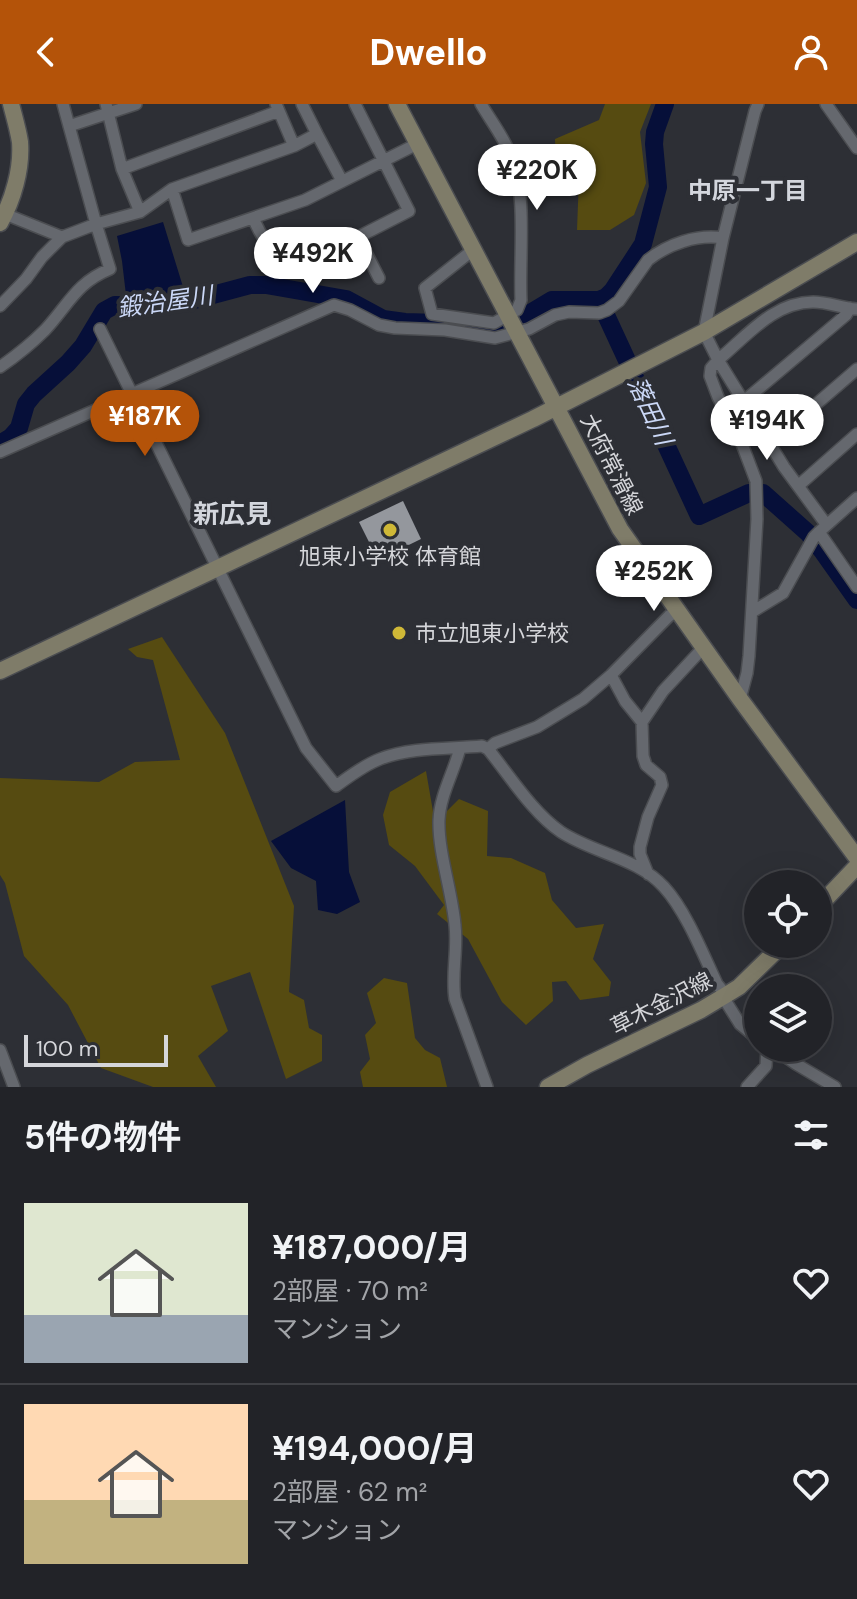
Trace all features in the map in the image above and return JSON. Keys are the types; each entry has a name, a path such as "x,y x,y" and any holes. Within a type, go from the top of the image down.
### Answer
{"main road":[{"path":"4,209 17,178 20,154 20,139 11,104"},
{"name":"大府常滑線","path":"397,104 620,529 857,858"},
{"path":"0,671 557,406 704,332 857,242"},
{"path":"832,892 857,866"},
{"name":"草木金沢線","path":"548,1087 701,1010 739,987 769,958"}],"street":[{"path":"0,367 41,333 84,282 110,269 63,104"},
{"path":"69,126 108,109 136,104"},
{"path":"302,104 342,181"},
{"path":"253,218 272,248 303,255 358,237 409,211 355,104"},
{"path":"0,452 334,305 379,325 495,338 512,324 521,300 518,176 511,155 481,104"},
{"path":"758,104 723,238 704,332 718,360 798,486 857,587"},
{"path":"826,104 857,148"},
{"path":"122,169 278,107 294,146"},
{"path":"108,109 122,169 140,212"},
{"path":"0,306 62,237 140,212 172,189 294,146 317,134"},
{"path":"172,189 188,240 305,200 417,144"},
{"path":"4,209 62,237"},
{"path":"473,250 425,288 432,314 529,329 555,315 607,310 619,301 648,260 669,246 714,236 723,238"},
{"path":"358,237 379,278"},
{"path":"740,699 747,673 752,612 756,481 742,444 718,397 710,376 711,368 771,314 784,308 813,302 854,308"},
{"path":"744,401 854,308"},
{"path":"100,329 306,748 336,786 357,771 399,753 482,746 488,749 541,815 560,831 585,846 648,874 662,885 676,902 717,984 744,1027"},
{"path":"770,444 857,369"},
{"path":"798,486 857,434"},
{"path":"752,612 783,593 814,537 857,498"},
{"path":"488,749 495,743 537,727 583,699 677,611"},
{"path":"648,874 640,847 648,817 662,785 660,777 646,765 643,756 642,722 663,691 703,648"},
{"path":"611,675 625,701 642,722"},
{"path":"460,748 442,801 439,821 455,925 455,999 487,1087"},
{"path":"0,1050 14,1087"},
{"path":"747,1087 767,1062"},
{"path":"793,1062 835,1087"}],"shaded area":[{"path":"605,104 651,104 640,132 646,183 634,215 610,230 577,230 579,177 556,171 555,139 599,120"},
{"path":"163,222 184,290 170,294 126,295 117,236"},
{"path":"162,637 225,733 294,906 289,992 304,1000 309,1028 322,1035 322,1061 286,1079 250,972 211,986 228,1031 198,1056 216,1087 153,1087 101,1068 68,1005 24,956 5,883 0,875 0,778 99,782 135,762 180,760 153,660 137,657 128,649"},
{"path":"426,771 435,823 459,799 488,811 487,856 511,858 545,873 552,900 576,928 604,924 593,959 611,982 609,996 580,1000 566,981 552,982 553,1001 526,1025 502,1002 468,939 437,914 444,905 415,866 389,845 383,815 390,792"},
{"path":"345,800 349,872 360,902 337,914 318,910 316,881 291,868 271,841"},
{"path":"384,978 407,983 415,1038 425,1050 440,1058 447,1087 363,1087 360,1072 370,1059 365,1035 376,1023 367,993"}],"building":[{"name":"旭東小学校 体育館","path":"403,501 421,539 378,560 359,522"}],"waterway":[{"name":"鍛治屋川","path":"0,444 19,428 26,404 34,394 68,363 83,346 104,311 115,305 158,306 250,285 266,285 346,299 383,319 490,331 517,321 552,300 599,300 606,297 643,244 658,187 655,132 665,104"},
{"name":"落田川","path":"599,300 699,516 749,493"},
{"name":"落田川","path":"763,493 808,533 857,600"}],"place":[{"name":"旭東小学校 体育館","path":"390,530"},
{"name":"市立旭東小学校","path":"399,633"}],"district":[{"name":"中原一丁目","path":"748,191"},
{"name":"新広見","path":"232,514"}]}
